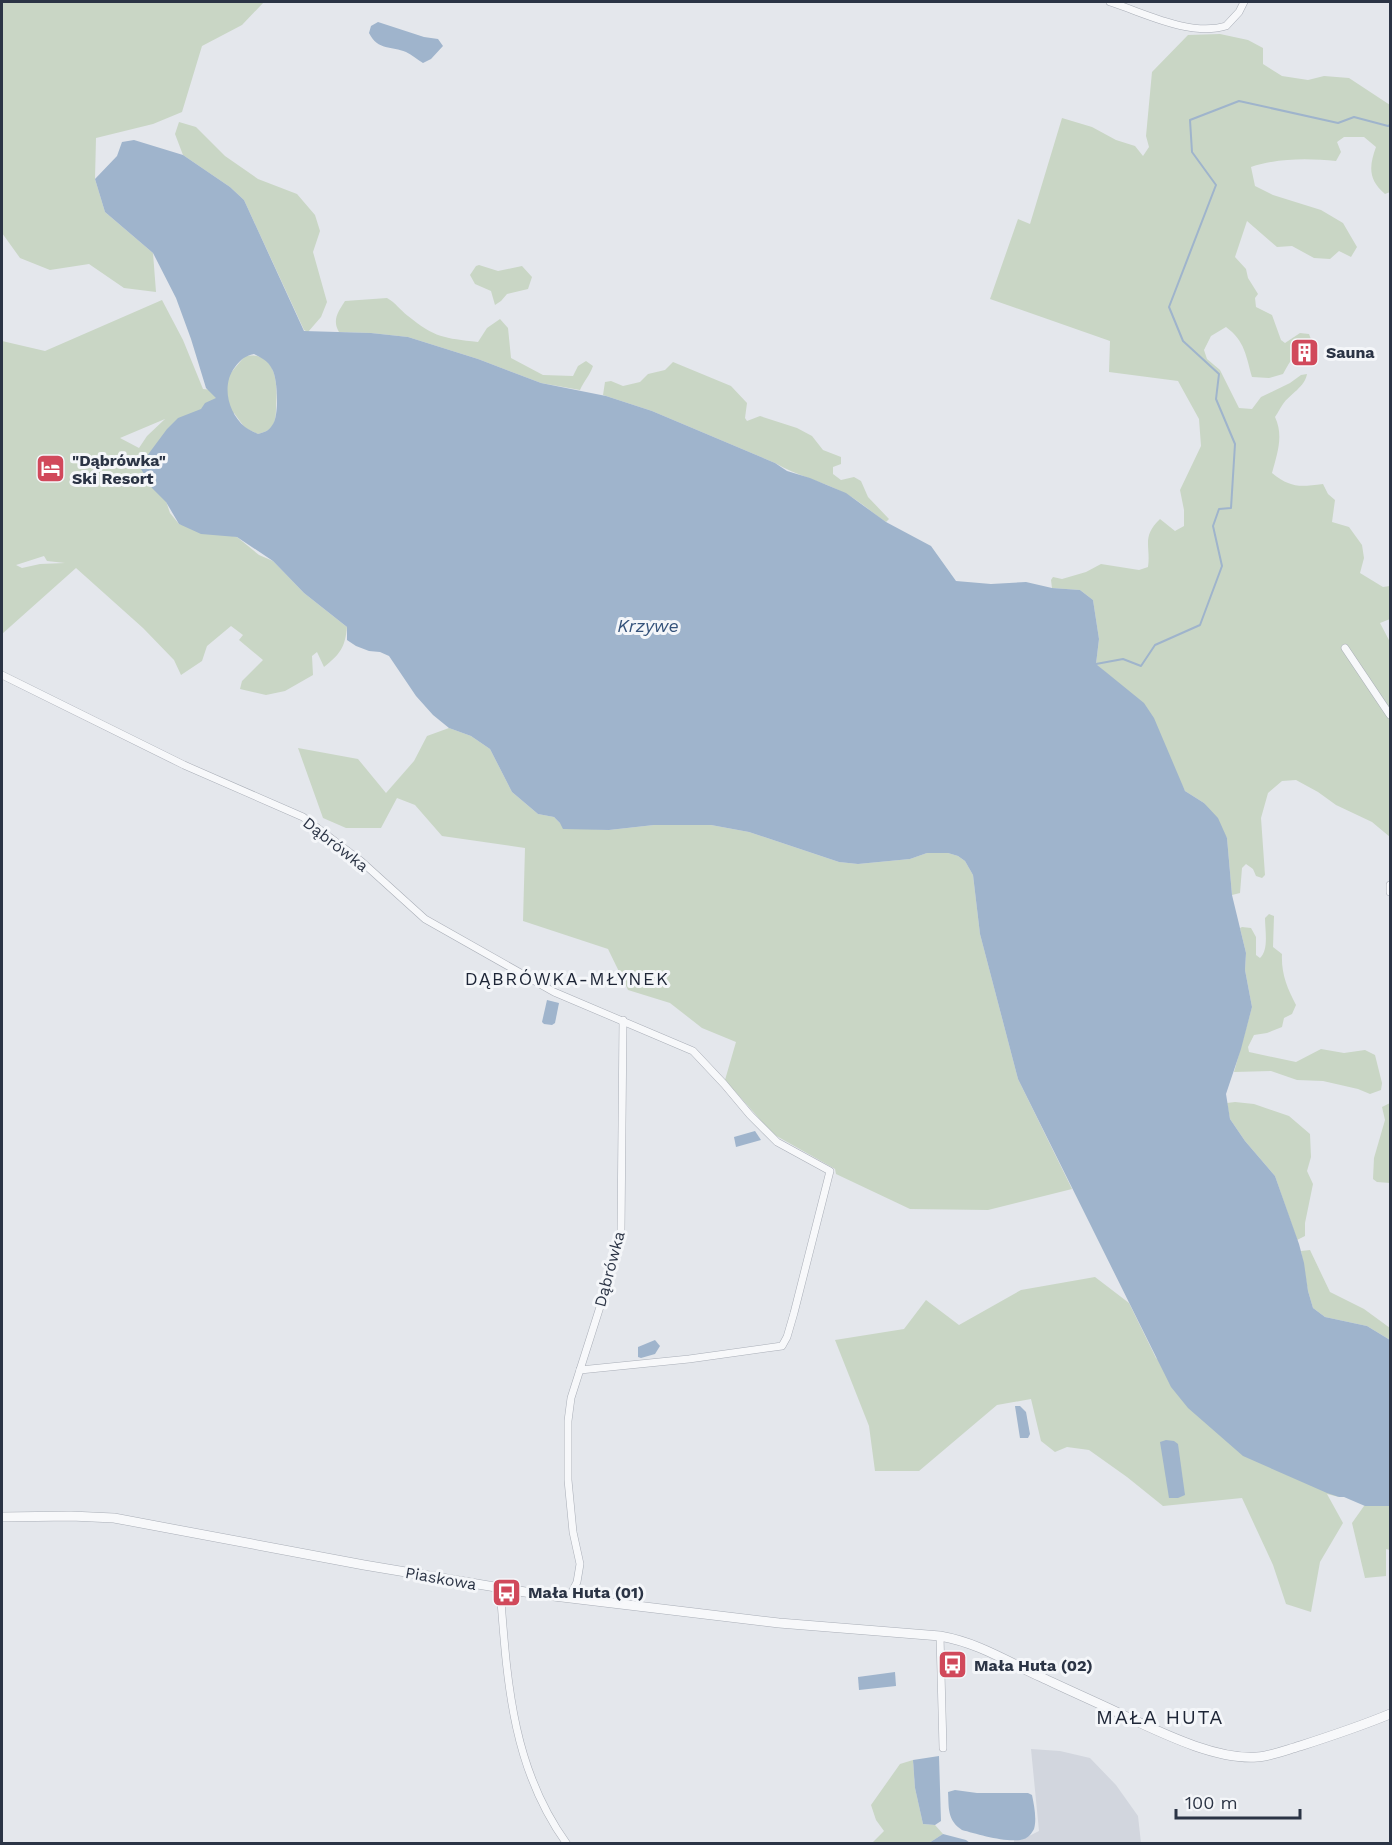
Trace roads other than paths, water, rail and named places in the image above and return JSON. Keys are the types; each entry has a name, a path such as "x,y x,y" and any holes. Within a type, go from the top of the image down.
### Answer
{"street":[{"path":"1110,2 1186,28 1204,29 1226,26 1239,12 1244,2"},
{"path":"1345,648 1390,715"},
{"name":"Dąbrówka","path":"2,675 184,765 303,817 362,862 425,919 554,992 693,1051 777,1142 830,1171 794,1313 782,1346 689,1359 580,1370"},
{"path":"1390,885 1390,892"},
{"name":"Dąbrówka","path":"569,1598 577,1582 580,1564 573,1532 568,1480 568,1421 571,1398 613,1266 621,1230 623,1020"},
{"name":"Piaskowa","path":"2,1517 114,1518 500,1588 569,1598 779,1623 940,1636 981,1647 1038,1676 1171,1737 1206,1749 1238,1756 1256,1757 1278,1752 1351,1730 1390,1714"},
{"path":"500,1588 505,1655 514,1721 521,1750 555,1827 567,1844"},
{"path":"940,1636 943,1748"}],"water":[{"path":"378,22 424,37 438,39 443,46 431,59 423,63 406,52 377,43 369,33 371,26"},
{"name":"Krzywe","path":"134,140 183,155 230,187 244,200 304,331 371,333 408,337 478,359 541,383 606,396 652,411 775,463 787,471 846,493 886,522 931,546 956,581 991,584 1026,582 1052,588 1080,590 1093,600 1099,639 1096,664 1144,703 1154,718 1185,791 1204,803 1218,818 1227,838 1232,895 1246,953 1245,970 1252,1007 1226,1094 1230,1119 1245,1141 1275,1176 1299,1244 1313,1308 1325,1317 1367,1326 1390,1340 1390,1506 1365,1506 1327,1493 1243,1456 1188,1408 1171,1387 1018,1079 980,934 973,875 965,861 948,853 927,853 910,859 858,864 839,862 749,832 711,825 654,825 609,830 563,829 554,817 538,814 512,792 490,749 471,736 449,728 433,715 416,696 389,656 369,651 347,640 347,627 304,593 273,561 237,537 201,534 179,524 166,502 152,488 141,469 141,464 178,418 201,409 205,403 216,398 206,388 176,298 153,253 105,212 95,179 117,156 122,142","holes":["254,354 267,362 272,369 276,381 277,397 273,424 267,431 258,434 239,421 228,398 228,382 231,374 243,358"]},
{"path":"547,1000 559,1003 555,1023 552,1025 542,1022"},
{"path":"755,1131 761,1140 736,1147 734,1137"},
{"path":"655,1340 660,1346 655,1354 638,1357 638,1347"},
{"path":"1015,1406 1020,1406 1026,1412 1030,1434 1028,1438 1020,1438"},
{"path":"1166,1440 1178,1444 1185,1495 1178,1498 1169,1498 1160,1442"},
{"path":"895,1672 896,1686 859,1690 858,1677"},
{"path":"939,1756 941,1821 935,1825 923,1824 915,1788 913,1760"},
{"path":"955,1790 977,1793 1028,1793 1032,1795 1034,1803 1034,1829 1027,1838 1018,1840 993,1838 962,1830 951,1818 950,1813 948,1792"},
{"path":"943,1834 966,1840 970,1843 929,1843"}],"waterway":[{"path":"1096,664 1123,659 1141,666 1155,645 1200,625 1222,566 1213,526 1219,509 1231,508 1235,444 1216,399 1219,374 1183,341 1169,307 1216,185 1192,152 1190,120 1239,101 1338,123 1354,117 1390,125"}],"place":[{"name":"Sauna","path":"1305,352"},
{"name":"\"Dąbrówka\" Ski Resort","path":"51,469"},
{"name":"Mała Huta (01)","path":"507,1592"},
{"name":"Mała Huta (02)","path":"953,1665"}],"district":[{"name":"DĄBRÓWKA-MŁYNEK","path":"567,979"},
{"name":"MAŁA HUTA","path":"1160,1717"}]}
